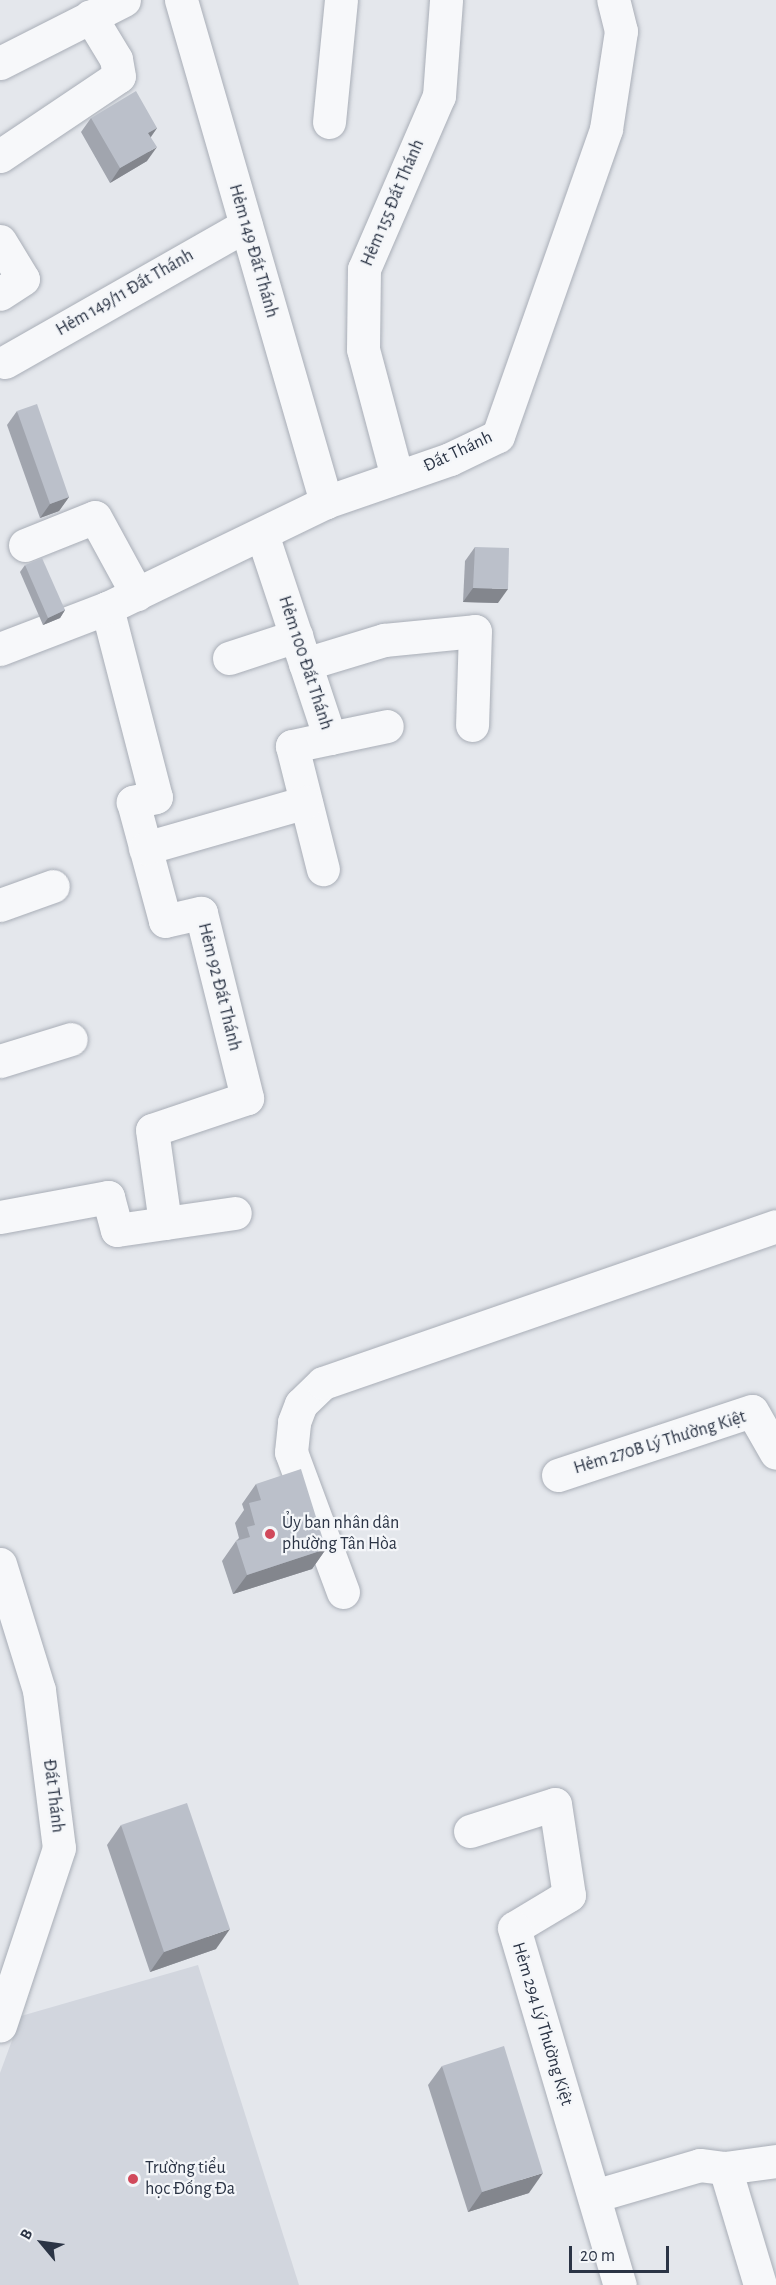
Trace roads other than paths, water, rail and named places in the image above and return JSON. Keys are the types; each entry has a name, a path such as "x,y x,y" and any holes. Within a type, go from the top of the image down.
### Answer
{"street":[{"path":"0,63 124,0"},
{"name":"Hẻm 149 Đất Thánh","path":"180,0 326,502"},
{"path":"329,122 340,0"},
{"name":"Hẻm 155 Đất Thánh","path":"397,477 363,350 364,269 439,96 447,0"},
{"name":"Đất Thánh","path":"0,649 107,608 326,502 450,459 498,436 606,129 621,31 613,0"},
{"path":"0,156 119,76 116,59 90,16"},
{"name":"Hẻm 149/11 Đất Thánh","path":"5,362 246,225"},
{"path":"0,242 23,279 0,294"},
{"path":"25,545 94,517 137,594"},
{"name":"Hẻm 100 Đất Thánh","path":"262,534 330,738 292,746 323,869"},
{"name":"Hẻm 92 Đất Thánh","path":"107,608 156,797 133,802 165,921 201,913 247,1098 152,1130 165,1223"},
{"path":"229,658 475,631 472,725"},
{"path":"330,738 387,726"},
{"path":"145,848 306,802"},
{"path":"0,905 53,886"},
{"path":"0,1061 71,1039"},
{"path":"0,1217 108,1197 117,1230 235,1213"},
{"path":"343,1592 291,1452 294,1422 301,1404 323,1383 776,1226"},
{"name":"Hẻm 270B Lý Thường Kiệt","path":"558,1475 752,1412 776,1453"},
{"name":"Đất Thánh","path":"0,1564 39,1690 59,1848 10,1960 0,2025"},
{"name":"Hẻm 294 Lý Thường Kiệt","path":"470,1831 555,1804 569,1894 514,1928 620,2285"},
{"path":"594,2196 700,2165 725,2168 776,2161"},
{"path":"725,2168 760,2285"}],"place":[{"name":"Ủy ban nhân dân phường Tân Hòa","path":"270,1534"},
{"name":"Trường tiểu học Đống Đa","path":"133,2179"}]}
